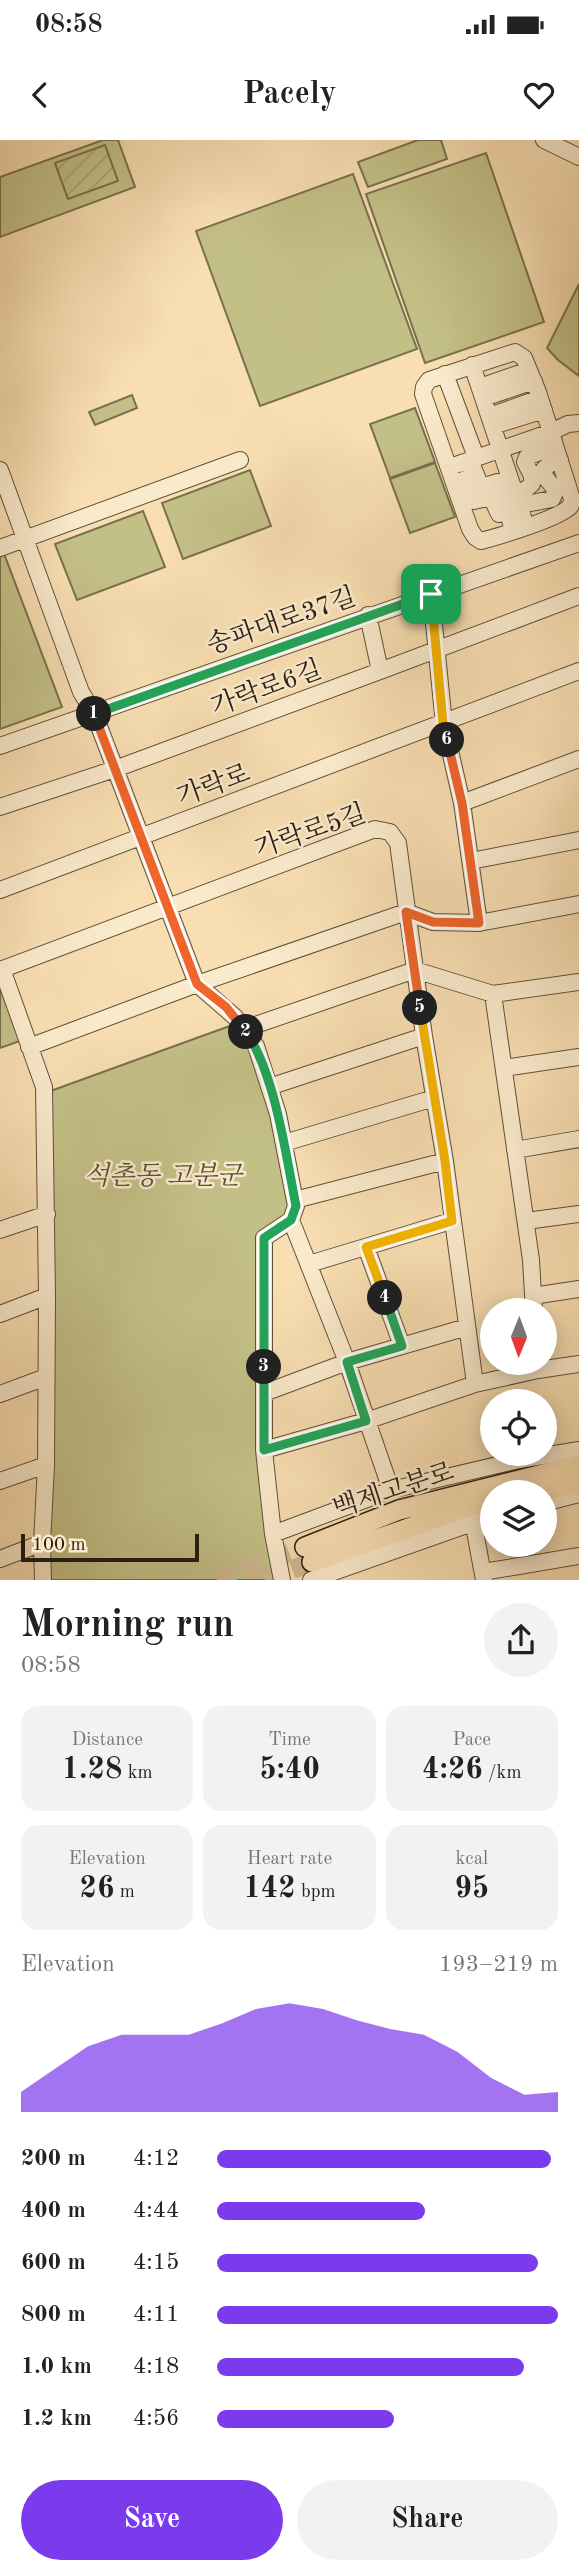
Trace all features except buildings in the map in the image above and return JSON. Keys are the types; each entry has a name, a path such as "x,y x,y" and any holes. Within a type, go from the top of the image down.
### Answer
{"main road":[{"name":"백제고분로","path":"309,1563 399,1510 579,1465"},
{"path":"557,1488 579,1484"},
{"name":"백제고분로","path":"309,1563 480,1504"}],"street":[{"path":"544,140 579,157"},
{"path":"515,352 524,358 542,404 572,499 571,505 563,512 481,541 475,537 464,462 424,394 426,383 472,365 515,352"},
{"path":"472,365 517,498 515,530"},
{"path":"446,374 474,501 493,498 515,530"},
{"path":"492,421 531,375"},
{"path":"482,392 542,404"},
{"path":"517,498 532,484 532,476 525,462 527,457 542,451 552,437 568,424 579,423"},
{"path":"464,462 501,448 552,437"},
{"path":"0,548 240,460"},
{"path":"517,498 552,499 556,490 545,477 544,469 546,465 560,460"},
{"path":"0,470 81,692 94,713 197,984 226,1007 256,1046 284,1143 296,1206 291,1220 264,1238 264,1450 282,1580"},
{"name":"송파대로37길","path":"0,746 579,543"},
{"path":"431,594 443,724 462,803 479,923"},
{"name":"가락로6길","path":"0,807 115,769 579,596"},
{"path":"368,615 380,671"},
{"name":"가락로","path":"0,890 579,671"},
{"path":"462,803 579,759"},
{"name":"가락로5길","path":"1,970 375,829 390,832 398,843 475,1384"},
{"path":"471,861 579,840"},
{"path":"29,1047 197,984 406,912 433,922 479,923 579,904"},
{"path":"1,970 44,1087 47,1296 43,1580"},
{"path":"244,1029 415,970 493,994 579,982"},
{"path":"493,994 526,1221 534,1298"},
{"path":"269,1087 424,1036"},
{"path":"504,1068 579,1057"},
{"path":"284,1143 434,1098"},
{"path":"515,1150 579,1139"},
{"path":"295,1200 445,1161"},
{"path":"1,1225 47,1214"},
{"path":"526,1221 579,1214"},
{"path":"291,1220 347,1362 391,1490"},
{"path":"309,1264 452,1221"},
{"path":"366,1247 402,1346"},
{"path":"550,1298 579,1289"},
{"path":"0,1314 47,1296"},
{"path":"264,1393 347,1362 467,1327"},
{"path":"557,1365 579,1364"},
{"path":"264,1450 366,1421 503,1376"},
{"path":"0,1394 46,1377"},
{"path":"274,1534 391,1490 519,1460 579,1450"},
{"path":"0,1481 46,1465"},
{"path":"557,1500 579,1494"},
{"path":"309,1563 480,1519"},
{"path":"473,1521 484,1576 579,1556"},
{"path":"0,1559 42,1543"}],"green space":[{"path":"103,140 118,140 135,187 0,237 0,177"},
{"path":"418,140 441,140 447,159 368,187 358,162"},
{"path":"105,145 118,181 68,199 55,163"},
{"path":"486,153 544,322 425,363 366,194"},
{"path":"353,174 417,349 260,406 196,231"},
{"path":"579,284 579,376 547,348"},
{"path":"132,395 137,408 95,425 89,412"},
{"path":"415,408 435,462 390,478 370,424"},
{"path":"435,463 455,517 410,533 390,479"},
{"path":"250,470 271,526 183,559 162,503"},
{"path":"143,511 165,567 77,600 55,544"},
{"path":"0,543 62,707 0,729"},
{"path":"0,975 23,1040 0,1048"},
{"name":"석촌동 고분군","path":"238,1023 254,1048 293,1201 288,1220 261,1238 278,1580 45,1580 45,1093"}],"tunnel":[{"path":"217,1580 305,1547"},
{"path":"265,1580 312,1562"}],"route":[{"path":"431,594 443,724 462,803 479,923 433,922 406,912 452,1221 366,1247 402,1346 347,1362 366,1421 264,1450 264,1238 291,1220 296,1206 278,1114 256,1046 226,1007 197,984 94,713 431,594"}]}
